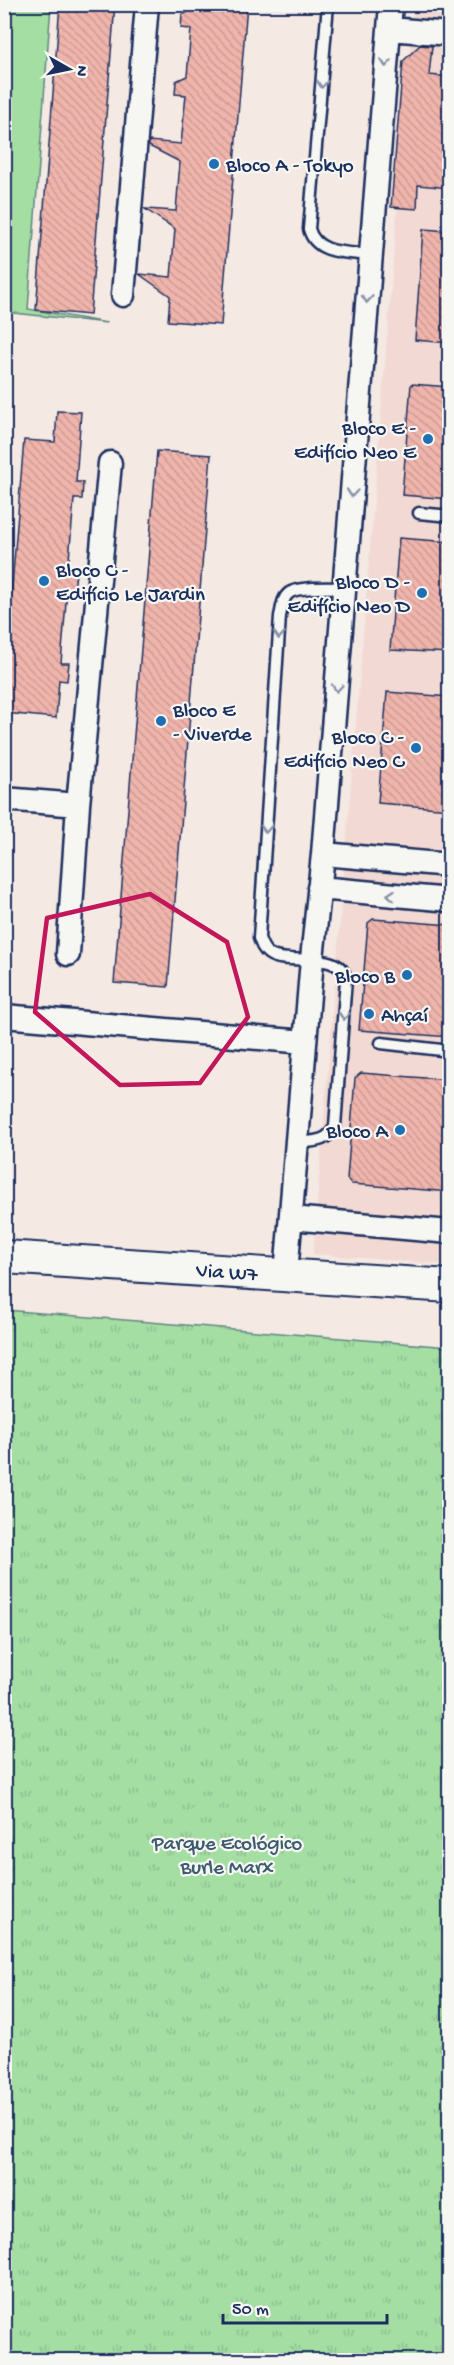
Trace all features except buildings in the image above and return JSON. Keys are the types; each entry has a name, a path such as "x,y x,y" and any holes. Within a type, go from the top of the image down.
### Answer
{"main road":[{"name":"Via W7","path":"4,1257 450,1286"}],"street":[{"path":"123,294 147,4"},
{"path":"286,1274 345,588 391,4"},
{"path":"389,28 450,34"},
{"path":"68,954 78,805 110,464"},
{"path":"4,799 78,805"},
{"path":"323,854 450,865"},
{"path":"319,888 450,900"},
{"path":"4,1016 305,1042"},
{"path":"291,1218 450,1232"}],"lane":[{"path":"328,4 309,229 316,243 327,250 370,255"},
{"path":"419,513 450,516"},
{"path":"298,1143 323,1140 332,1135 335,1126 346,979 345,974 336,965 312,959 276,958 264,949 259,938 280,616 282,603 288,593 299,589 345,588"},
{"path":"381,1043 450,1051"}],"highlighted area":[{"path":"150,894 227,942 248,1017 200,1083 120,1085 35,1012 47,918"}],"shaded area":[{"path":"414,5 449,5 449,1265 313,1254"}],"green space":[{"path":"5,4 51,5 28,309 107,323 5,312"},
{"name":"Parque Ecológico Burle Marx","path":"5,1310 449,1347 449,2360 5,2360"}],"place":[{"name":"Bloco A - Tokyo","path":"214,164"},
{"name":"Bloco E - Edifício Neo E","path":"428,439"},
{"name":"Bloco C - Edifício Le Jardin","path":"44,581"},
{"name":"Bloco D - Edifício Neo D","path":"422,593"},
{"name":"Bloco E - Viverde","path":"161,721"},
{"name":"Bloco C - Edifício Neo C","path":"416,748"},
{"name":"Bloco B","path":"407,975"},
{"name":"Ahçaí","path":"369,1014"},
{"name":"Bloco A","path":"400,1130"}]}
